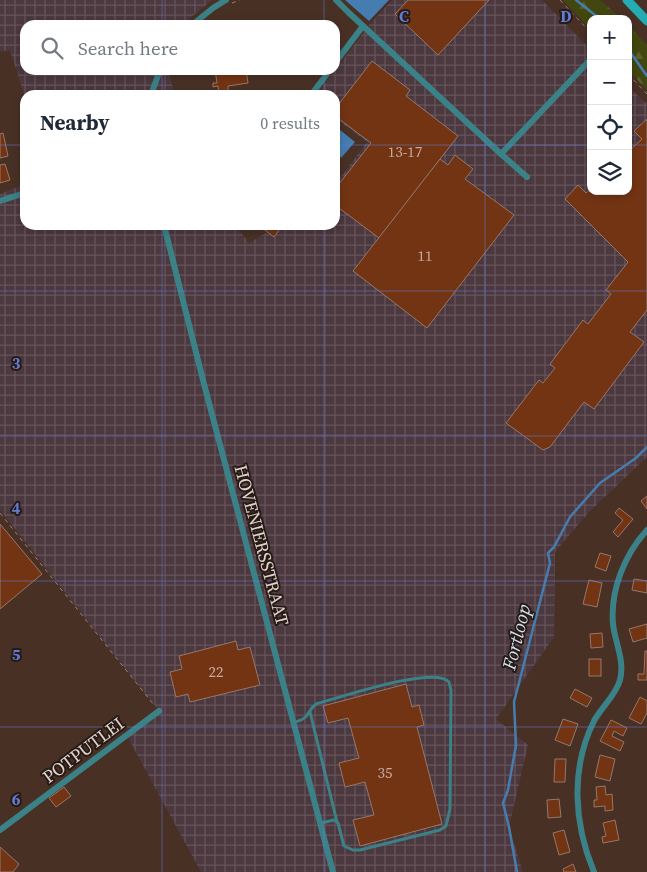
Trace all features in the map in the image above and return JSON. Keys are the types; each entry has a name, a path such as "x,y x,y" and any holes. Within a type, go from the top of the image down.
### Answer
{"main road":[{"path":"627,0 647,21"}],"street":[{"path":"198,20 212,8 226,0"},
{"path":"336,0 527,177"},
{"path":"340,56 363,26"},
{"path":"502,154 590,60"},
{"path":"153,90 158,75"},
{"path":"315,90 326,75"},
{"path":"0,201 20,195"},
{"name":"HOVENIERSSTRAAT","path":"165,230 333,872"},
{"path":"594,872 586,853 579,823 577,789 580,756 594,721 620,682 622,667 613,623 615,594 623,566 636,542 647,530"},
{"name":"POTPUTLEI","path":"0,830 159,711"}],"lane":[{"path":"294,722 304,719 310,711 316,704 404,680 442,677 449,682 451,690 450,809 446,826 440,830 360,850 353,850 344,846 310,711"},
{"path":"320,823 334,820 338,824"}],"path":[{"path":"560,0 587,29"},
{"path":"632,78 647,94"},
{"path":"0,513 159,711"}],"shaded area":[{"path":"0,0 212,0 188,20 20,20 20,75 169,75 174,90 22,90 10,50 0,52"},
{"path":"392,0 542,0 587,46 587,195 632,195 632,90 647,104 647,457 590,511 555,552 554,637 496,719 528,745 509,827 523,872 201,872 127,736 159,711 0,510 0,194 20,186 20,230 239,230 249,243 271,230 340,230 340,178 367,142 340,122 340,90 320,90 331,75 340,75 340,63 370,24"}],"green space":[{"path":"563,0 600,0 617,15 587,15 587,26"},
{"path":"632,29 647,45 647,90 632,74"}],"water":[{"path":"345,0 389,0 369,21"},
{"path":"340,130 355,142 341,158 340,156"}],"building":[{"path":"408,0 489,0 438,55 395,14"},
{"path":"372,61 410,90 406,96 458,136 379,238 340,209 340,183 371,143 340,120 340,103"},
{"path":"216,75 247,75 248,83 228,86 228,90 218,90 218,86 213,87 213,83 217,83"},
{"path":"647,119 647,310 630,332 644,342 594,409 584,402 550,447 543,450 506,423 539,380 543,383 555,368 550,364 583,320 588,324 611,294 606,290 628,262 565,199 578,185 587,192 587,195 632,195 632,148 642,139 634,131"},
{"path":"3,133 8,156 0,158 0,134"},
{"path":"455,155 473,169 465,179 514,215 427,328 353,271 440,159 448,165"},
{"path":"5,164 10,180 0,183 0,165"},
{"path":"265,230 279,230 274,237"},
{"path":"647,496 647,509 641,501"},
{"path":"619,508 633,519 618,537 613,532 623,520 615,513"},
{"path":"0,524 42,574 0,609"},
{"path":"600,553 611,556 606,571 595,567"},
{"path":"634,579 647,581 647,593 632,590"},
{"path":"589,580 602,583 597,607 583,604"},
{"path":"647,624 647,638 633,642 629,629"},
{"path":"602,633 603,647 591,648 590,634"},
{"path":"236,641 238,650 250,647 260,685 190,702 188,694 176,697 170,672 182,669 179,656"},
{"path":"645,651 647,651 647,680 638,680 638,674 644,674"},
{"path":"589,659 601,659 601,676 589,676"},
{"path":"406,684 412,707 419,705 424,725 417,727 442,824 360,846 353,820 374,815 365,782 345,787 339,763 359,758 348,718 328,723 323,706"},
{"path":"575,689 592,698 587,707 570,698"},
{"path":"640,697 647,701 647,713 641,724 629,718"},
{"path":"563,719 578,724 570,746 555,740"},
{"path":"611,720 627,728 623,736 614,731 612,736 624,742 620,751 600,741"},
{"path":"600,755 615,759 610,781 595,777"},
{"path":"555,759 566,759 565,782 554,782"},
{"path":"605,786 606,795 612,794 613,810 605,811 605,806 594,807 594,800 597,800 596,787"},
{"path":"64,787 71,796 56,807 49,798"},
{"path":"559,799 561,817 548,818 547,800"},
{"path":"615,820 619,840 603,843 602,837 606,836 603,823"},
{"path":"564,830 570,852 559,855 553,833"},
{"path":"0,847 19,864 13,872 0,872"},
{"path":"573,864 576,872 564,872 563,869"}],"waterway":[{"path":"576,0 595,15"},
{"path":"632,55 647,76"},
{"name":"Fortloop","path":"517,872 503,803 508,790 516,745 514,702 550,563 548,553 554,547 570,517 600,483 636,458 647,447"}]}
